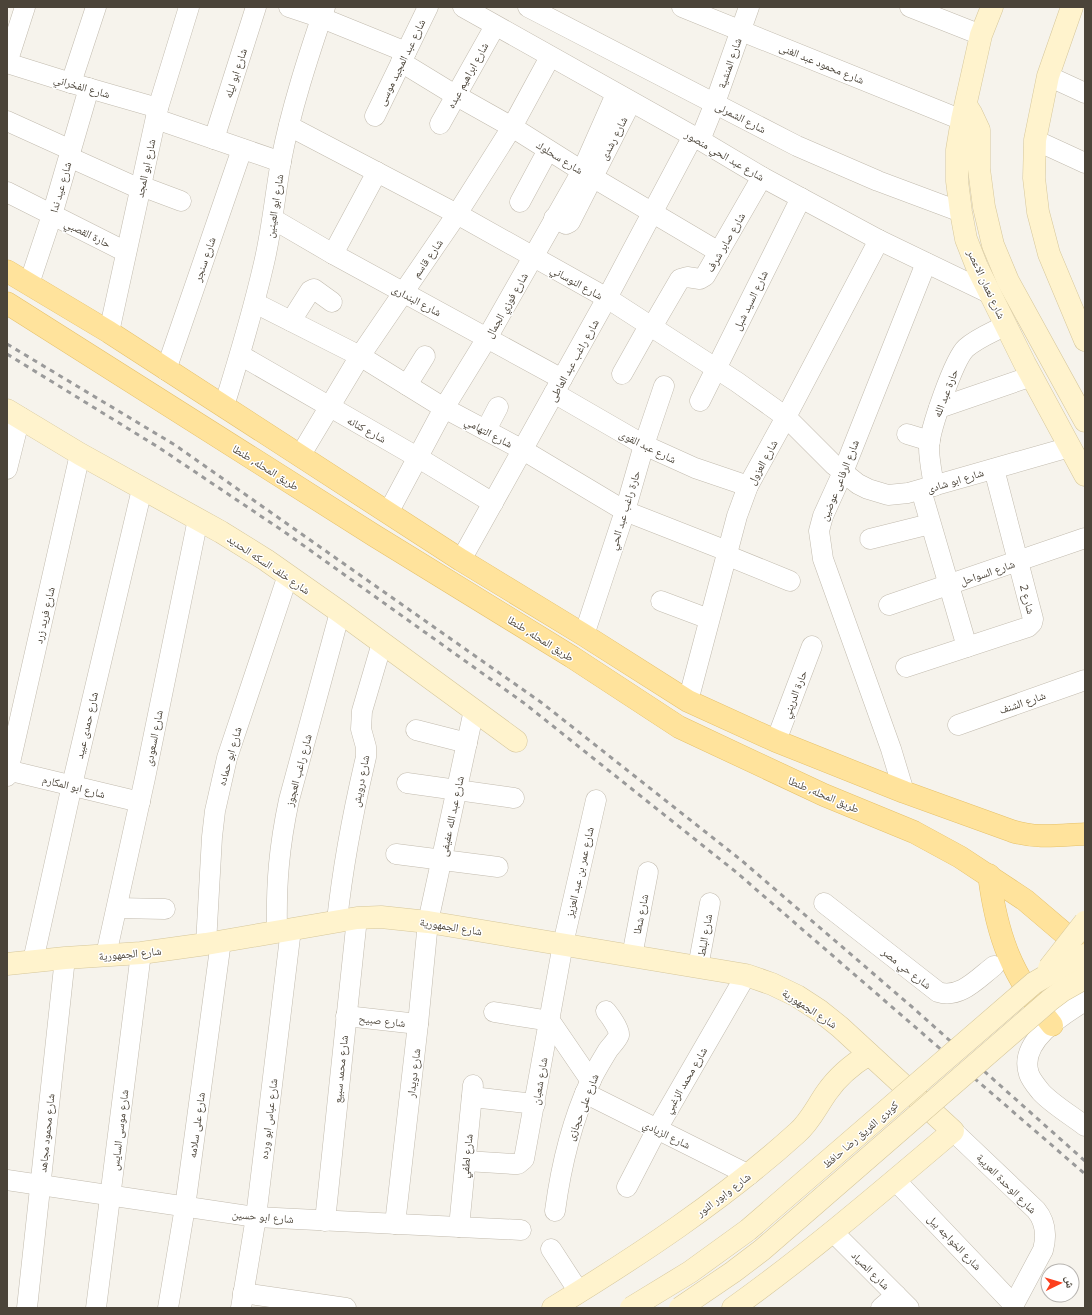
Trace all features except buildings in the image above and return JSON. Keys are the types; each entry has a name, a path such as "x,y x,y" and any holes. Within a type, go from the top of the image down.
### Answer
{"main road":[{"name":"شارع نعمان الاعصر","path":"992,7 981,35 957,150 957,181 966,238 977,267 1006,325 1085,475"},
{"path":"1072,7 1048,76 1035,140 1034,178 1038,212 1049,254 1085,340"},
{"path":"964,112 971,112 979,130 979,168 984,207 993,245 1008,281 1085,421"},
{"path":"7,271 109,332 388,513 688,701 776,741 904,792 1021,834 1040,836 1085,834"},
{"name":"طريق المحله, طنطا","path":"7,303 368,531 572,657 679,727 824,795 914,832 960,857 1025,900 1085,950"},
{"name":"شارع خلف السكه الحديد","path":"13,414 80,454 244,545 340,612 516,742"},
{"path":"989,875 996,916 1008,955 1020,980 1035,1004 1052,1025"},
{"name":"شارع الجمهورية","path":"7,964 65,958 142,953 213,943 347,919 381,917 428,922 746,975 772,984 797,996 820,1011 870,1054 953,1131"},
{"path":"1034,983 1064,950 1085,922"},
{"name":"كوبرى الفريق رضا حافظ","path":"631,1308 690,1272 748,1230 1034,983 1085,955"},
{"name":"كوبرى الفريق رضا حافظ","path":"680,1308 733,1272 762,1250 1050,1000 1062,990 1085,978"},
{"name":"شارع وابور النور","path":"553,1308 671,1231 749,1175 798,1132 807,1122 836,1080 851,1066 870,1054"},
{"path":"733,1308 793,1264 833,1232 953,1131"}],"street":[{"path":"7,63 25,7"},
{"name":"شارع عيد ندا","path":"29,284 70,154 80,86 96,7"},
{"name":"شارع ابو المجد","path":"109,332 157,113 189,7"},
{"name":"شارع ابو ليله","path":"214,139 256,7"},
{"name":"شارع سحلوك","path":"289,7 324,12 404,57 455,96 512,126 587,174 719,252"},
{"name":"شارع عبد المجيد موسى","path":"375,116 428,7"},
{"name":"شارع عبد الحي منصور","path":"463,7 696,138 762,177 879,240 991,294"},
{"name":"شارع الشمرلى","path":"528,7 804,149 878,181 961,212"},
{"name":"شارع محمود عبد الغنى","path":"682,7 740,30 964,112"},
{"name":"شارع المنشية","path":"696,138 715,103 749,7"},
{"path":"910,7 981,35"},
{"name":"شارع ابو العينين","path":"224,406 255,303 273,219 281,162 289,126 324,12"},
{"name":"شارع ابراهيم عبده","path":"440,124 495,26"},
{"name":"شارع قاسم","path":"300,456 360,356 402,292 457,214 512,126 550,57"},
{"name":"شارع الفخراني","path":"7,63 80,86 157,113 214,139 281,162"},
{"path":"1048,76 1085,92"},
{"name":"شارع فوزي الجمال","path":"388,513 444,408 487,338 554,218 587,174 623,98"},
{"path":"7,121 70,154 141,188 181,201"},
{"name":"شارع النوساني","path":"289,126 457,214 606,298 716,368 786,417 818,450 843,472"},
{"name":"شارع راغب عبد العاطى","path":"462,560 652,213 696,138"},
{"path":"1035,140 1085,163"},
{"name":"شارع سنجر","path":"166,370 242,148"},
{"path":"520,202 548,150"},
{"path":"333,254 377,172"},
{"name":"شارع صابر شرف","path":"650,326 680,279 687,277 696,279 703,278 705,276 762,177"},
{"name":"حارة القصبي","path":"7,192 126,252"},
{"name":"شارع السيد شبل","path":"700,401 801,198"},
{"name":"شارع البندارى","path":"273,219 333,254 487,338 558,386"},
{"name":"شارع العزول","path":"688,701 737,516 748,486 879,240"},
{"name":"شارع الرفاعى عوضين","path":"904,792 891,749 824,559 819,531 823,516 843,472 926,263"},
{"path":"291,321 312,289 332,302"},
{"name":"شارع التهامي","path":"255,303 360,356 444,408 523,450 625,511 790,580"},
{"name":"حارة عبد الله","path":"967,647 930,524 927,488 930,441 933,424 960,355 967,348 1006,325"},
{"path":"622,374 650,326"},
{"name":"شارع كنانه","path":"240,355 493,503"},
{"path":"407,385 425,356"},
{"path":"939,408 1032,376"},
{"name":"شارع عبد القوى","path":"558,386 644,445 695,468 748,486"},
{"name":"حارة راغب عبد الحي","path":"584,635 664,386"},
{"path":"486,430 498,407"},
{"path":"7,470 13,414"},
{"path":"908,434 930,441"},
{"name":"شارع ابو شادى","path":"843,472 858,484 878,493 898,495 1070,447"},
{"name":"شارع فريد زرد","path":"7,772 80,454"},
{"name":"شارع 2","path":"906,667 1028,626 1032,623 1033,619 994,469"},
{"name":"شارع حمدى عبيد","path":"32,962 142,489"},
{"name":"شارع السعودى","path":"106,955 140,802 198,519"},
{"path":"870,539 930,524"},
{"name":"شارع السواحل","path":"889,605 1085,538"},
{"name":"شارع ابو حماده","path":"213,943 212,837 220,784 227,758 288,575"},
{"path":"661,601 709,619"},
{"name":"شارع راغب العجوز","path":"284,930 276,895 278,863 283,832 289,800 340,612"},
{"name":"شارع درويش","path":"347,919 342,874 366,757 366,747 361,720 362,711 382,643"},
{"name":"حارة الدريني","path":"776,741 812,646"},
{"name":"شارع الشنف","path":"958,725 1085,680"},
{"name":"شارع عبد الله عفيفى","path":"428,922 474,710"},
{"path":"416,730 467,743"},
{"name":"شارع ابو المكارم","path":"7,772 72,785 140,802"},
{"path":"407,783 514,798"},
{"name":"شارع عمر بن عبد العزيز","path":"563,944 596,800"},
{"path":"396,854 498,867"},
{"name":"شارع شطا","path":"632,956 648,872"},
{"name":"شارع البلط","path":"698,967 710,903"},
{"name":"شارع حي مصر","path":"824,903 853,914 938,992 945,994 959,992 994,966"},
{"path":"117,908 165,909"},
{"name":"شارع محمد سبيع","path":"325,1220 346,1016 347,919"},
{"name":"شارع دويدار","path":"395,1224 428,922"},
{"name":"شارع عباس ابو ورده","path":"242,1301 256,1217 284,930"},
{"name":"شارع على سلامه","path":"168,1308 185,1207 213,943"},
{"name":"شارع شعبان","path":"466,1161 514,1164 521,1161 525,1155 563,944"},
{"name":"شارع موسى السايس","path":"96,1308 142,953"},
{"name":"شارع محمود مجاهد","path":"27,1308 65,958"},
{"name":"شارع محمد الزغبي","path":"627,1186 657,1129 746,975"},
{"path":"1085,1002 1064,1015 1034,1042 1029,1052 1027,1064 1029,1075 1042,1093 1085,1126"},
{"name":"شارع على حجازى","path":"555,1211 565,1150 588,1087 618,1036 618,1030 606,1011"},
{"path":"494,1012 550,1021 588,1087"},
{"name":"شارع صبيح","path":"346,1016 418,1024"},
{"name":"شارع الزيادي","path":"588,1087 657,1129 749,1175"},
{"name":"شارع لطفي","path":"459,1227 472,1091 534,1104"},
{"name":"شارع الوحدة العربية","path":"953,1131 1036,1210 1044,1225 1045,1242 1043,1250 1013,1306"},
{"name":"شارع ابو حسين","path":"7,1180 256,1217 521,1230"},
{"name":"شارع الخواجه بيل","path":"895,1180 1013,1306"},
{"name":"شارع الصياد","path":"833,1232 902,1302"},
{"path":"551,1249 579,1292"},
{"path":"242,1301 346,1308"},
{"path":"881,1308 902,1302"}],"railway":[{"path":"7,344 175,445 542,703 741,860 911,1006 1085,1161"},
{"path":"7,354 158,447 286,533 524,703 736,872 1085,1174"}]}
